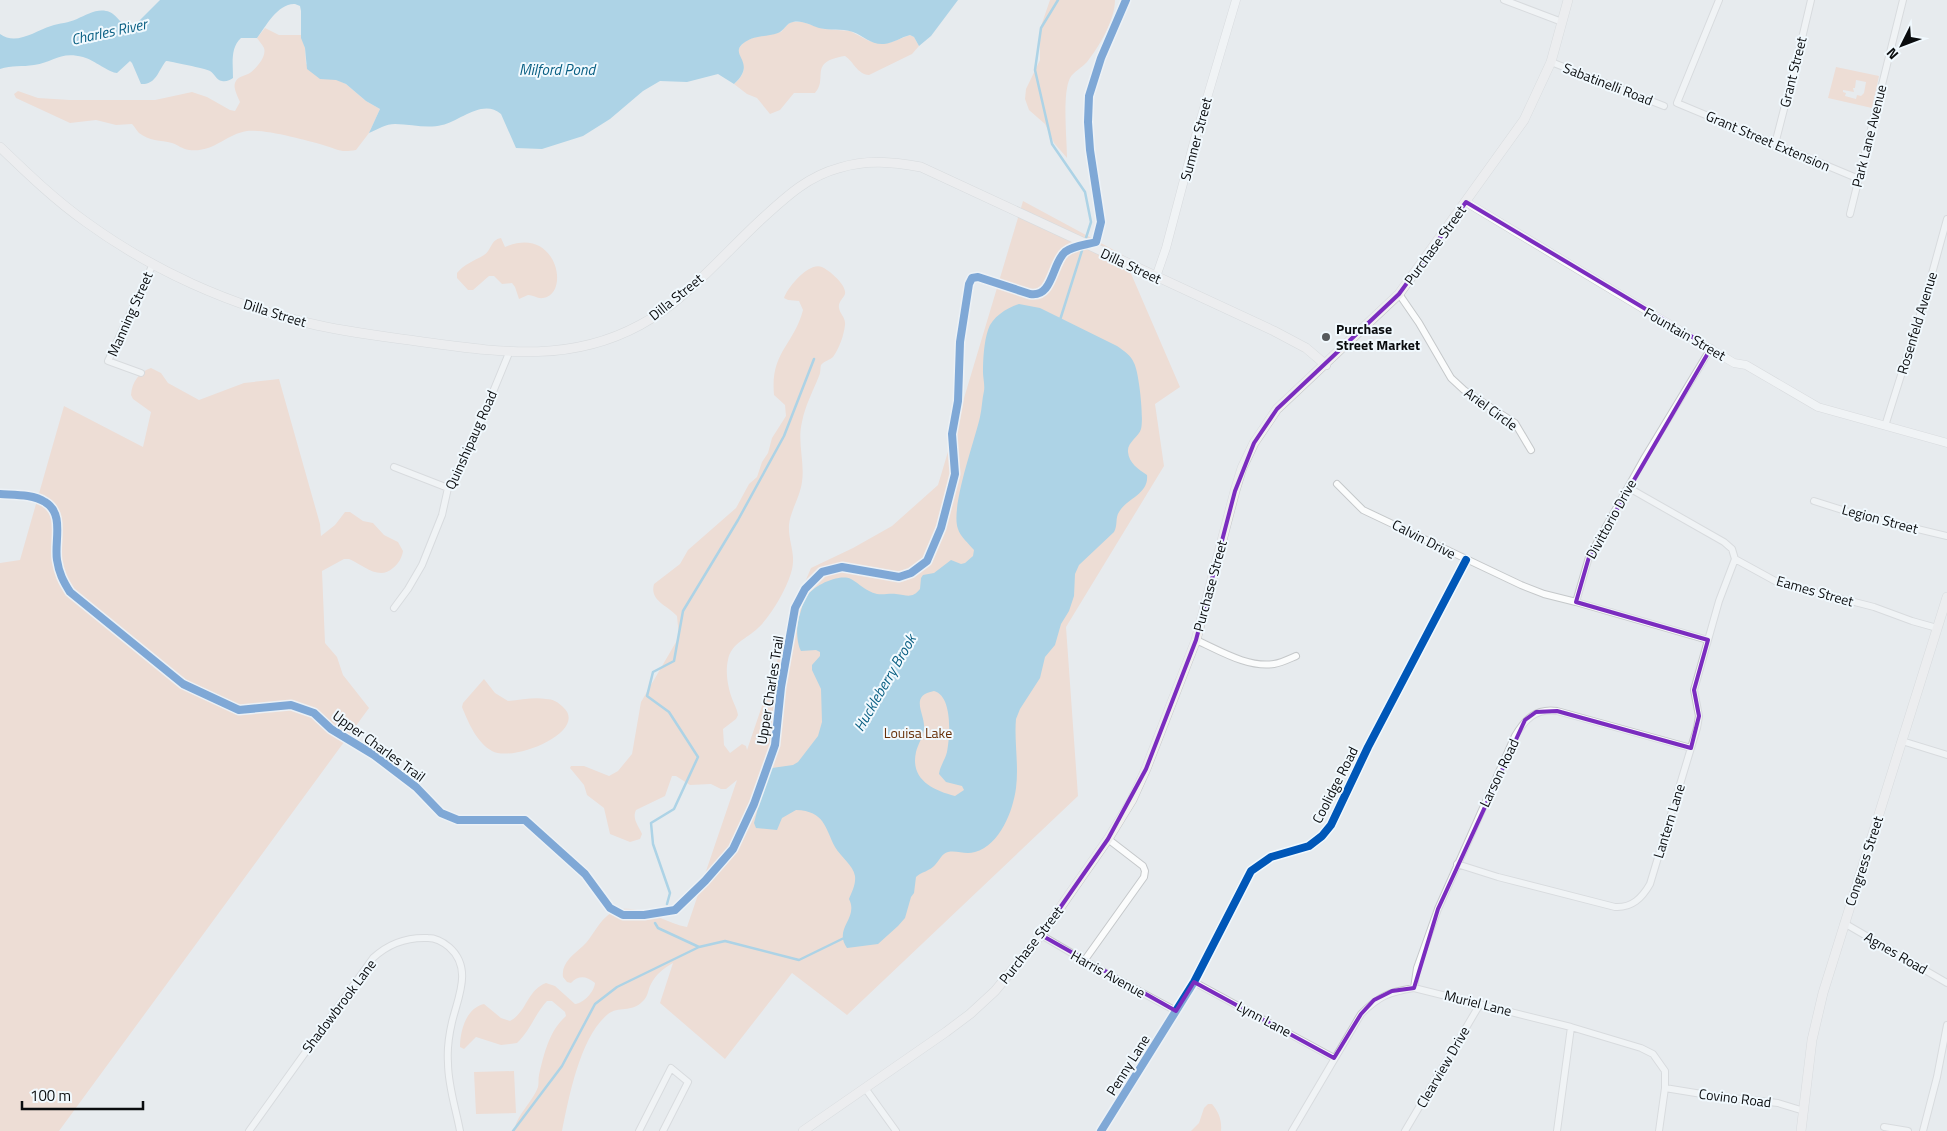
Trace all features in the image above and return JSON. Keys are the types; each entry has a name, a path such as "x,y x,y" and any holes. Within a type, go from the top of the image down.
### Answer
{"main road":[{"name":"Purchase Street","path":"803,1131 970,1014 995,991 1041,935 1108,839 1132,800 1146,770 1196,640 1235,491 1242,468 1254,443 1277,409 1400,294 1466,202 1524,120 1551,62 1568,0"},
{"name":"Dilla Street","path":"0,147 75,213 109,237 152,264 213,292 273,314 311,324 364,334 509,353 529,353 584,347 616,337 640,325 690,288 785,197 807,181 841,167 877,162 921,167 1282,336 1306,348 1326,365"},
{"name":"Congress Street","path":"1801,1131 1812,1040 1823,992 1937,628 1945,612 1947,596"}],"street":[{"name":"Sumner Street","path":"1156,277 1236,0"},
{"path":"1504,0 1562,22"},
{"name":"Grant Street Extension","path":"1719,0 1677,103 1859,179"},
{"name":"Grant Street","path":"1775,144 1800,52 1811,0"},
{"name":"Park Lane Avenue","path":"1850,214 1903,0"},
{"name":"Sabatinelli Road","path":"1551,62 1664,106"},
{"name":"Fountain Street","path":"1466,202 1609,290 1734,363 1746,365 1818,408 1947,443"},
{"name":"Rosenfeld Avenue","path":"1885,426 1925,299 1947,219"},
{"name":"Manning Street","path":"141,372 108,361 152,264"},
{"name":"Ariel Circle","path":"1400,294 1451,378 1464,390 1515,423 1531,450"},
{"name":"Divittorio Drive","path":"1576,602 1589,557 1645,457 1711,348"},
{"name":"Quinshipaug Road","path":"394,608 408,590 422,565 442,516 448,488 467,456 509,353"},
{"path":"394,467 448,488"},
{"name":"Calvin Drive","path":"1337,484 1363,510 1521,585 1544,594 1576,602"},
{"name":"Eames Street","path":"1629,488 1724,542 1732,549 1735,559 1777,582 1874,607 1937,628"},
{"name":"Legion Street","path":"1814,500 1855,514 1947,536"},
{"name":"Lantern Lane","path":"1458,864 1498,877 1609,906 1621,907 1631,904 1642,896 1650,884 1691,748 1699,716 1694,690 1719,601 1735,559"},
{"name":"Coolidge Road","path":"1176,1011 1194,982 1251,871 1271,857 1309,846 1322,836 1331,825 1368,747 1466,560"},
{"path":"1576,602 1708,640"},
{"path":"1196,640 1242,660 1260,664 1274,664 1296,656"},
{"name":"Larson Road","path":"1414,988 1423,949 1438,909 1515,736 1525,720 1531,715 1544,710 1557,711 1691,748"},
{"path":"1902,741 1947,755"},
{"path":"1084,961 1144,877 1145,872 1143,866 1108,839"},
{"name":"Agnes Road","path":"1844,923 1947,982"},
{"name":"Harris Avenue","path":"1041,935 1084,961 1176,1011"},
{"name":"Shadowbrook Lane","path":"249,1131 373,958 390,944 406,939 423,938 440,940 451,948 462,970 462,986 451,1028 448,1063 460,1131"},
{"name":"Lynn Lane","path":"1194,982 1334,1058"},
{"name":"Muriel Lane","path":"1292,1131 1360,1014 1374,1000 1392,991 1414,988 1571,1027 1641,1048 1653,1054 1665,1071 1659,1131"},
{"name":"Clearview Drive","path":"1405,1131 1480,1004"},
{"name":"Penny Lane","path":"1101,1131 1176,1011"},
{"path":"1923,1131 1937,1077 1947,1025"},
{"path":"1557,1131 1571,1027"},
{"path":"639,1131 671,1068 688,1082 664,1131"},
{"path":"865,1088 896,1131"},
{"name":"Covino Road","path":"1664,1088 1778,1103 1804,1111"},
{"path":"1884,1127 1908,1131"}],"highlighted area":[{"path":"1466,202 1711,348 1589,557 1576,602 1708,640 1694,690 1699,716 1691,748 1557,711 1536,712 1525,720 1438,909 1414,988 1392,991 1374,1000 1361,1014 1334,1058 1194,982 1176,1011 1041,935 1108,839 1146,769 1196,640 1235,491 1254,443 1277,409 1399,294"}],"green space":[{"path":"1050,0 1115,0 1112,16 1101,41 1087,62 1070,78 1066,95 1067,158 1054,143 1045,124 1029,110 1025,99 1026,89 1040,60 1040,29"},
{"path":"792,22 803,22 824,29 850,31 869,41 879,43 889,43 910,35 914,37 919,46 912,54 869,75 861,72 845,56 826,62 822,66 819,87 815,93 794,93 780,110 770,114 757,98 747,94 734,84 743,70 738,49 745,41 755,37 781,32"},
{"path":"265,28 279,35 301,35 305,48 306,64 346,84 366,101 380,109 369,133 356,150 342,151 285,135 247,131 206,149 189,150 172,143 147,138 139,133 132,124 116,125 96,120 70,123 16,98 14,94 18,91 38,98 70,100 155,100 192,92 235,111 240,102 235,90 235,83 239,78 254,70 260,63 264,55 264,48 257,38"},
{"path":"1836,67 1879,76 1872,108 1828,98","holes":["1856,80 1866,82 1864,93 1861,96 1857,95 1856,99 1845,96 1846,93 1843,90 1854,92 1853,88 1855,88"]},
{"name":"Louisa Lake","path":"1023,201 1123,255 1180,387 1155,404 1164,466 1066,627 1078,796 847,1015 792,973 725,1059 660,1003 673,963 655,977 645,999 639,1005 616,1010 608,1014 598,1024 590,1037 577,1068 562,1131 514,1131 518,1119 538,1087 539,1075 548,1043 555,1029 566,1016 565,1012 552,1001 547,1001 517,1043 501,1045 476,1037 464,1049 460,1047 460,1041 468,1015 478,1006 484,1004 501,1018 510,1021 516,1017 535,991 546,983 555,986 575,1004 585,999 593,990 595,983 583,977 571,983 567,982 563,977 564,968 568,960 586,943 603,919 616,911 626,909 647,912 687,927 737,780 726,789 721,789 711,784 690,785 676,776 672,776 665,796 636,810 635,819 642,834 640,839 630,842 610,834 604,808 587,795 584,785 570,768 571,766 584,766 609,776 618,771 632,754 641,702 679,637 677,616 654,595 654,584 680,564 688,550 736,508 749,484 757,477 762,462 768,453 772,438 786,416 785,405 774,395 774,380 779,358 799,322 803,310 799,301 784,298 786,294 799,276 811,268 822,267 837,278 845,290 839,306 845,320 845,325 841,342 835,354 821,365 820,375 807,404 802,422 800,437 803,474 801,488 789,525 793,566 789,580 768,617 758,628 732,649 728,660 728,686 738,715 736,719 723,729 724,745 730,753 742,744 746,746 747,750 800,594 811,568 853,548 892,526 938,485"},
{"path":"501,238 505,247 523,242 537,245 547,252 554,263 557,274 556,286 552,294 543,298 528,295 519,299 512,283 502,284 494,276 489,276 473,290 468,290 457,278 457,273 460,270 484,255 497,239"},
{"path":"151,368 161,373 168,383 199,400 244,383 279,379 320,524 321,536 335,525 345,512 350,512 363,521 373,523 384,535 398,542 403,551 398,563 388,572 371,571 349,559 344,559 322,571 325,643 337,657 343,675 369,708 59,1131 0,1131 0,563 20,560 64,406 143,447 151,412 133,399 131,395 137,378"},
{"path":"484,679 495,693 508,701 537,698 555,701 563,707 569,716 566,726 558,735 531,749 502,754 492,751 477,738 462,707 463,703"},
{"path":"514,1071 516,1113 476,1114 474,1072"},
{"path":"1208,1104 1212,1104 1220,1117 1221,1131 1191,1131 1199,1123 1204,1108"}],"water":[{"name":"Milford Pond","path":"160,0 958,0 931,36 919,46 914,37 910,35 879,44 849,31 823,29 800,22 791,23 778,33 753,38 740,47 739,51 744,70 734,84 718,74 687,82 660,81 643,91 610,119 583,136 542,149 516,148 501,114 487,108 479,109 442,125 392,124 369,133 380,109 366,101 346,84 336,80 320,79 307,69 305,48 301,38 301,11 300,6 295,4 283,7 278,11 257,38 241,38 237,42 234,51 233,78 226,81 220,80 207,70 166,61 153,80 146,84 141,84 130,61 117,73 75,55 63,56 41,64 0,69 0,34 12,39 19,38 99,11 110,12 131,29"},
{"name":"Louisa Lake","path":"1019,304 1040,308 1117,346 1133,360 1139,385 1142,423 1140,432 1129,445 1128,452 1132,463 1147,475 1147,481 1145,487 1119,512 1114,532 1079,565 1075,574 1074,596 1069,611 1061,624 1055,645 1045,657 1040,678 1020,709 1016,719 1016,788 1012,807 1004,826 992,842 984,848 968,853 948,852 933,867 916,877 914,893 905,918 878,944 847,948 843,941 843,935 851,912 849,899 855,876 852,868 835,847 823,822 813,814 796,810 782,818 777,830 756,828 754,823 766,777 772,768 793,765 798,762 818,736 822,722 821,689 812,670 812,665 820,656 820,652 816,650 801,651 797,638 799,618 804,600 810,592 827,581 846,578 851,579 873,593 912,595 920,589 923,575 934,573 951,560 961,564 973,556 974,550 958,529 956,519 957,506 981,414 984,389 983,362 987,335 990,325 996,317","holes":["934,691 940,694 949,718 949,737 947,752 939,774 946,782 962,786 964,790 955,796 931,787 916,769 916,752 924,729 920,701 926,693"]}],"waterway":[{"name":"Huckleberry Brook","path":"1058,0 1041,28 1035,70 1052,144 1085,192 1091,222 1060,320"},
{"path":"667,904 670,893 653,844 651,823 674,809 698,757 669,712 647,696 653,672 674,661 683,611 738,520 784,436 814,359"},
{"path":"655,923 658,928 699,947"},
{"name":"Huckleberry Brook","path":"513,1131 562,1066 595,1004 617,987 699,947 725,941 799,960 844,938"}],"cycle path":[{"name":"Upper Charles Trail","path":"0,494 23,495 40,499 51,507 57,521 56,553 58,565 70,592 183,684 239,710 291,705 314,713 331,729 374,755 416,787 441,813 458,820 525,820 585,874 610,908 623,915 644,915 675,910 705,881 733,849 754,804 775,745 781,687 795,608 805,589 822,572 842,567 899,577 911,573 927,561 941,528 955,474 952,434 958,401 960,342 969,284 972,278 978,277 1030,294 1038,294 1048,285 1065,252 1096,242 1101,222 1090,150 1089,96 1101,58 1126,0"},
{"path":"1101,1131 1194,982 1251,871 1271,857 1309,846 1322,836 1331,825 1368,747 1466,560"}],"place":[{"name":"Purchase Street Market","path":"1326,337"}],"water label":[{"name":"Charles River","path":"109,32"}]}
